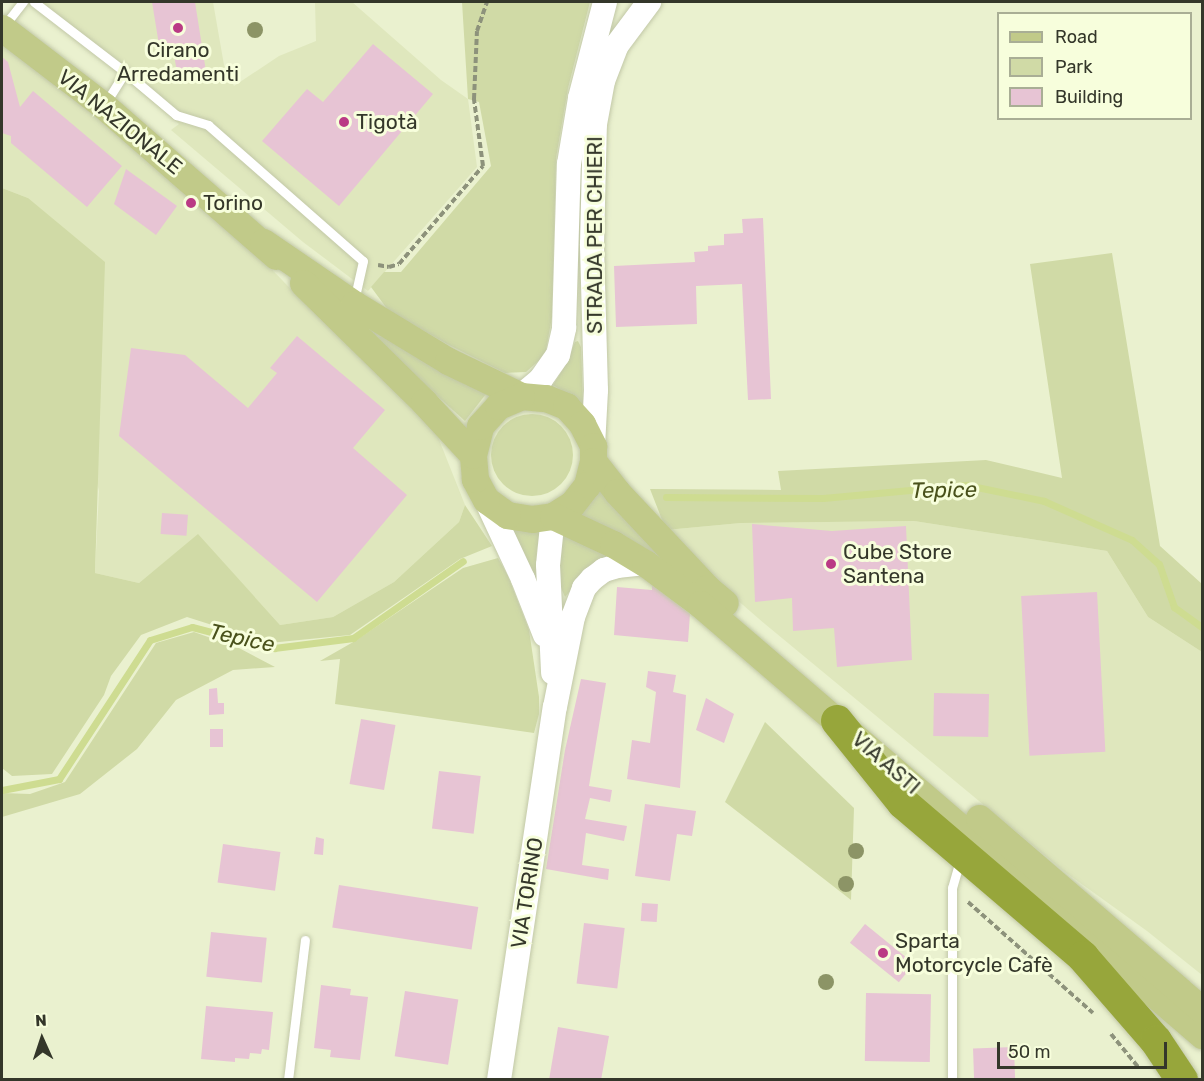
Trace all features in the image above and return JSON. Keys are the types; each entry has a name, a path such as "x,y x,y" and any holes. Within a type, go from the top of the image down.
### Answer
{"highway":[{"path":"837,721 903,802 966,844 1083,957 1156,1041 1182,1080"}],"main road":[{"name":"VIA NAZIONALE","path":"2,28 104,106 263,242 424,402 473,455"},
{"name":"VIA NAZIONALE","path":"263,242 354,304 448,361 521,396 546,398 566,406 582,424 593,454"},
{"path":"521,396 498,406 480,426 473,455 475,479 486,500 507,514 532,519 553,516 572,504 587,485 593,454"},
{"name":"VIA ASTI","path":"593,454 617,492 706,588 1203,1010"},
{"name":"VIA ASTI","path":"553,516 645,563 718,619 837,721"},
{"path":"966,844 1203,1035"}],"street":[{"name":"STRADA PER CHIERI","path":"521,396 541,379 558,355 564,328 570,164 580,98 605,2"},
{"name":"STRADA PER CHIERI","path":"593,454 596,390 592,244 595,124 603,81 617,45 649,2"},
{"name":"VIA TORINO","path":"486,500 524,579 552,652"},
{"name":"VIA TORINO","path":"553,516 548,565 555,707"},
{"name":"VIA TORINO","path":"499,1080 555,707 573,617 584,588 604,570 645,563"}],"lane":[{"path":"2,28 22,2"},
{"path":"34,2 125,72 176,116 208,125 363,261 354,304"},
{"path":"104,106 125,72"},
{"path":"952,1080 952,888 966,844"},
{"path":"288,1080 305,940"}],"path":[{"path":"363,261 389,267 399,264 483,166 474,99 477,31 487,2"},
{"path":"952,888 1095,1014"},
{"path":"1108,1031 1142,1071"}],"shaded area":[{"path":"33,2 213,2 224,65 234,86 279,56 316,41 315,2 352,2 441,80 468,99 477,167 368,291 303,242 171,130 179,124"},
{"path":"2,37 216,212 316,315 434,427 465,505 459,522 394,582 333,617 280,625 198,535 139,583 95,573 99,491 28,198 2,188"},
{"path":"914,521 1107,551 1148,617 1202,652 1202,975 1147,931 1065,872 765,624 720,585 666,530 741,523"}],"green space":[{"path":"462,2 590,2 568,88 556,158 552,317 545,355 526,372 505,373 447,344 388,310 371,287 384,272 401,272 491,166 479,102 468,99"},
{"path":"2,188 28,198 105,262 95,573 139,583 198,534 280,625 333,617 394,582 459,522 465,505 492,546 460,559 350,635 269,643 187,617 141,635 111,676 104,695 52,774 12,776 2,768"},
{"path":"1112,253 1160,546 1202,584 1202,652 1148,617 1107,551 914,521 741,523 666,530 650,489 781,490 778,471 986,460 1062,478 1030,264"},
{"path":"378,337 384,337 486,394 465,421 382,346"},
{"path":"578,341 581,347 583,404 553,385 565,366 575,342"},
{"path":"532,414 548,417 561,426 570,439 573,455 570,471 561,484 548,493 532,496 516,493 503,484 494,471 491,455 494,439 503,426 516,417"},
{"path":"597,487 661,556 656,562 577,515"},
{"path":"511,524 541,530 537,548 535,585"},
{"path":"560,535 568,535 610,559 576,584 565,597 559,583"},
{"path":"498,558 508,576 529,630 539,697 539,714 534,733 335,704 340,659 320,661 355,641 463,568"},
{"path":"194,632 239,648 275,667 233,670 176,700 137,749 80,794 2,817 2,793 30,794 65,782 156,643"},
{"path":"765,722 854,808 851,900 725,802"}],"building":[{"name":"Cirano Arredamenti","path":"152,2 195,2 207,78 179,83 174,55 161,57"},
{"name":"Tigotà","path":"373,44 433,94 339,206 262,141 307,89 323,102"},
{"path":"2,57 8,62 20,107 33,91 122,166 87,207 11,143 11,136 2,133"},
{"path":"126,169 177,206 156,235 114,204"},
{"path":"763,218 771,399 748,400 742,284 696,286 697,324 616,327 614,266 695,262 694,252 708,251 708,246 724,245 724,234 743,233 742,219"},
{"path":"297,336 385,410 353,448 407,495 317,602 119,436 131,348 185,355 248,408 277,373 270,368"},
{"path":"162,513 188,515 186,536 161,534"},
{"name":"Cube Store Santena","path":"752,524 832,531 906,526 912,660 837,667 834,628 793,631 792,598 755,602"},
{"path":"652,585 690,614 688,642 614,635 617,587 652,590"},
{"path":"1097,592 1105,752 1029,756 1021,596"},
{"path":"648,671 676,675 673,692 686,695 680,788 627,779 632,740 650,743 656,692 646,687"},
{"path":"581,679 606,683 589,786 612,790 610,802 590,798 585,819 627,826 624,841 586,833 582,865 609,869 608,880 546,869 565,750"},
{"path":"217,688 218,703 224,703 224,714 209,715 209,689"},
{"path":"934,693 989,694 988,737 933,736"},
{"path":"706,698 734,714 724,743 696,730"},
{"path":"361,719 395,725 384,790 350,784"},
{"path":"210,729 223,729 223,747 210,747"},
{"path":"439,771 481,776 474,834 432,829"},
{"path":"645,804 696,811 692,836 677,834 670,881 635,876"},
{"path":"316,837 324,839 323,855 314,854"},
{"path":"223,844 280,852 275,891 218,883"},
{"path":"339,885 478,907 472,950 332,927"},
{"path":"642,903 658,904 657,922 641,921"},
{"path":"584,923 625,928 617,989 577,984"},
{"name":"Sparta Motorcycle Cafè","path":"865,924 914,964 899,982 850,943"},
{"path":"211,932 267,938 262,983 206,977"},
{"path":"321,985 351,989 350,995 368,997 360,1060 330,1057 331,1050 314,1048"},
{"path":"405,991 458,999 448,1065 395,1056"},
{"path":"866,993 931,994 930,1062 865,1061"},
{"path":"206,1006 273,1012 269,1050 262,1049 261,1054 250,1053 249,1059 235,1058 235,1062 201,1059"},
{"path":"558,1027 609,1036 601,1080 549,1080"},
{"path":"1014,1047 1015,1080 974,1080 973,1048"}],"waterway":[{"name":"Tepice","path":"666,497 823,498 967,485 1044,501 1132,540 1159,564 1174,607 1202,627"},
{"name":"Tepice","path":"2,790 59,779 150,640 192,627 274,648 353,638 463,561"}],"place":[{"name":"Cirano Arredamenti","path":"178,28"},
{"name":"Tigotà","path":"344,122"},
{"name":"Torino","path":"191,203"},
{"name":"Cube Store Santena","path":"831,564"},
{"name":"Sparta Motorcycle Cafè","path":"883,953"}]}
